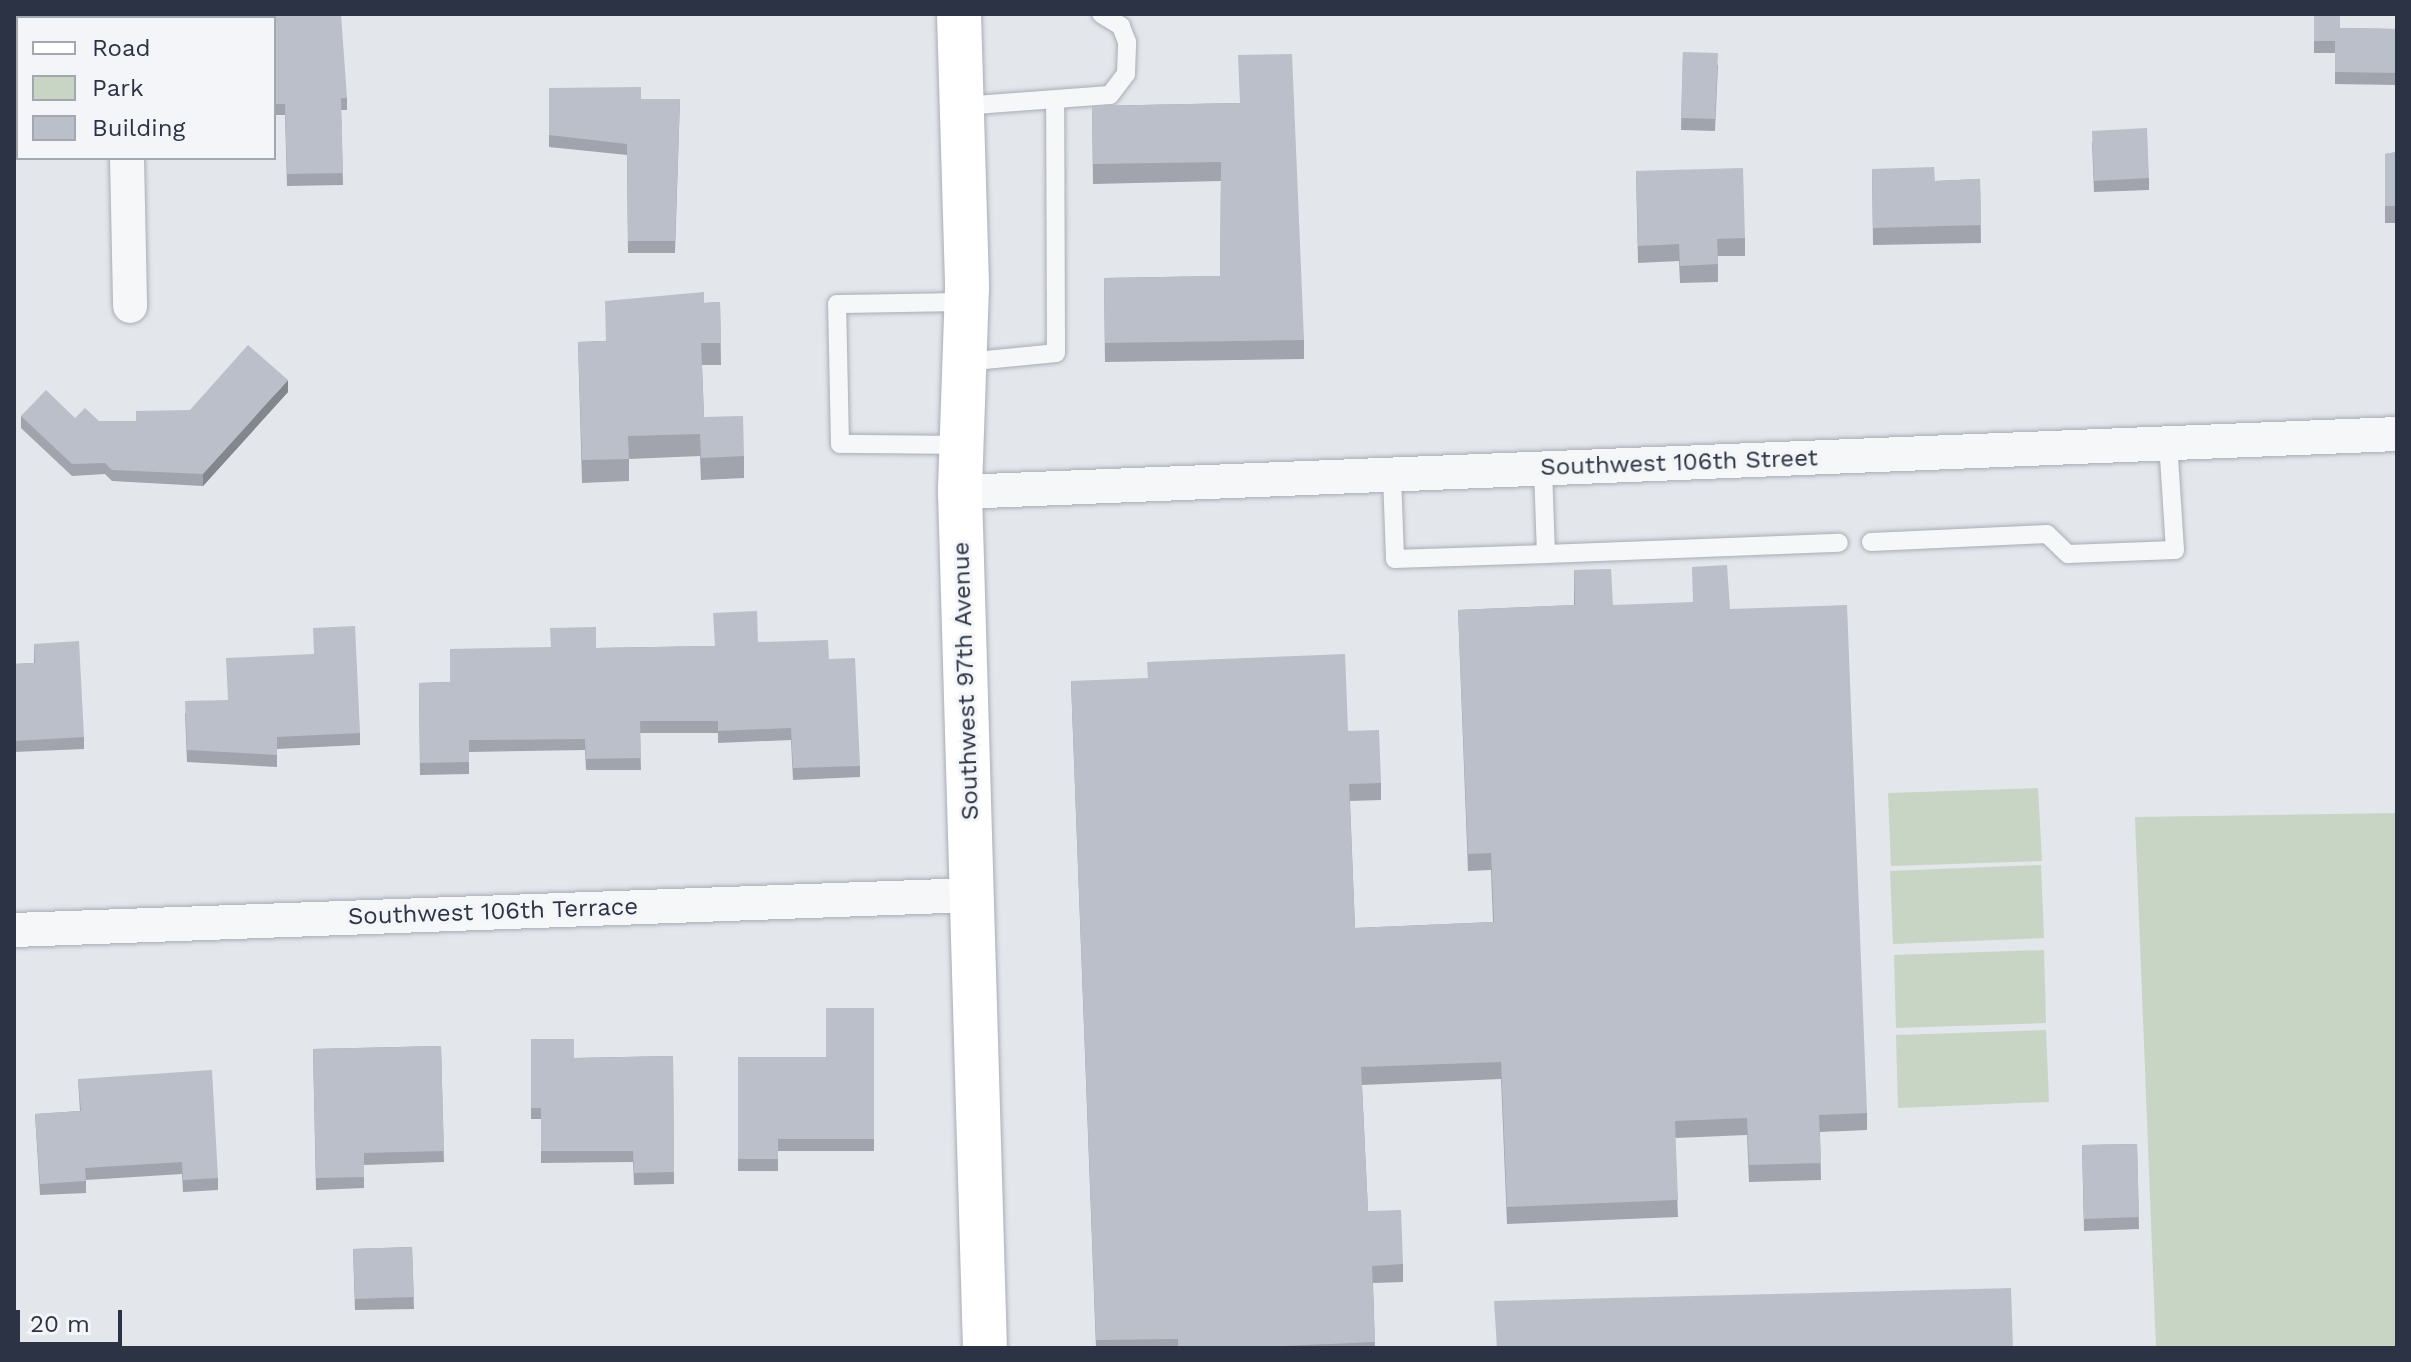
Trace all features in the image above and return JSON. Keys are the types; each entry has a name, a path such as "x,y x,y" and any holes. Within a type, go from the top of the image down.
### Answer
{"street":[{"name":"Southwest 97th Avenue","path":"959,14 967,302 960,492 985,1348"},
{"path":"127,160 130,306"},
{"name":"Southwest 106th Street","path":"960,492 2397,434"},
{"name":"Southwest 106th Terrace","path":"14,930 972,895"}],"lane":[{"path":"962,106 1097,99 1120,87 1127,42 1121,26 1101,14"},
{"path":"963,362 1056,353 1055,103"},
{"path":"961,445 840,444 837,304 967,302"},
{"path":"1871,542 2047,534 2068,554 2175,550 2168,443"},
{"path":"1543,469 1546,554"},
{"path":"1392,476 1395,559 1839,543"}],"green space":[{"path":"2038,788 2042,861 1891,866 1888,793"},
{"path":"2397,813 2397,1348 2156,1348 2135,817"},
{"path":"2041,865 2044,938 1893,944 1890,871"},
{"path":"2044,950 2046,1023 1896,1028 1894,955"},
{"path":"2046,1030 2049,1102 1898,1108 1896,1035"}],"building":[{"path":"341,14 347,98 341,98 343,173 287,174 285,104 276,104 276,16 249,16"},
{"path":"2314,14 2340,14 2340,28 2397,29 2397,73 2335,72 2335,41 2314,41"},
{"path":"1683,52 1718,53 1715,119 1681,118"},
{"path":"1292,54 1304,340 1105,343 1104,278 1220,276 1221,162 1093,164 1092,106 1240,103 1238,55"},
{"path":"641,87 641,99 680,99 675,241 628,241 627,144 549,135 549,88"},
{"path":"2147,128 2149,178 2094,181 2092,131"},
{"path":"2397,152 2397,206 2385,206 2385,154"},
{"path":"1934,167 1935,181 1980,179 1981,225 1873,228 1872,169"},
{"path":"1743,168 1745,238 1717,239 1718,264 1680,266 1679,244 1638,246 1636,171"},
{"path":"704,292 704,303 720,302 721,343 701,343 704,417 743,416 744,456 701,458 700,434 628,436 629,459 582,460 578,342 606,341 605,301"},
{"path":"248,345 288,380 203,474 112,470 105,463 72,464 21,416 46,390 75,418 85,408 99,421 136,421 136,411 190,410"},
{"path":"1727,565 1730,609 1847,605 1867,1113 1819,1115 1821,1163 1749,1165 1747,1118 1675,1121 1678,1200 1507,1207 1501,1062 1361,1067 1368,1211 1401,1210 1403,1264 1372,1266 1375,1342 1178,1348 1178,1339 1096,1340 1071,681 1148,678 1147,662 1345,654 1348,731 1379,730 1381,783 1349,784 1355,928 1494,922 1491,853 1468,854 1458,610 1575,605 1574,570 1611,569 1613,605 1693,602 1692,567"},
{"path":"757,611 758,642 828,640 829,659 855,658 860,766 793,768 791,728 718,731 718,721 640,721 641,758 586,759 585,739 469,740 469,762 420,763 419,683 450,682 450,649 551,647 550,628 596,627 596,648 715,646 713,613"},
{"path":"355,626 360,733 277,737 277,755 187,750 185,701 228,700 226,658 314,654 313,628"},
{"path":"79,641 84,737 14,741 14,664 35,663 34,644"},
{"path":"826,1008 874,1008 874,1139 778,1139 778,1159 738,1159 738,1057 826,1057"},
{"path":"531,1039 574,1039 574,1058 673,1056 674,1172 634,1173 633,1151 541,1151 541,1108 531,1108"},
{"path":"441,1046 444,1151 364,1153 364,1177 316,1178 313,1049"},
{"path":"212,1070 218,1178 183,1180 182,1162 85,1168 86,1181 40,1184 35,1114 81,1111 78,1079"},
{"path":"2137,1144 2139,1217 2084,1219 2082,1145"},
{"path":"412,1247 414,1297 355,1299 353,1249"},
{"path":"2011,1288 2013,1348 1497,1348 1494,1301"}]}
